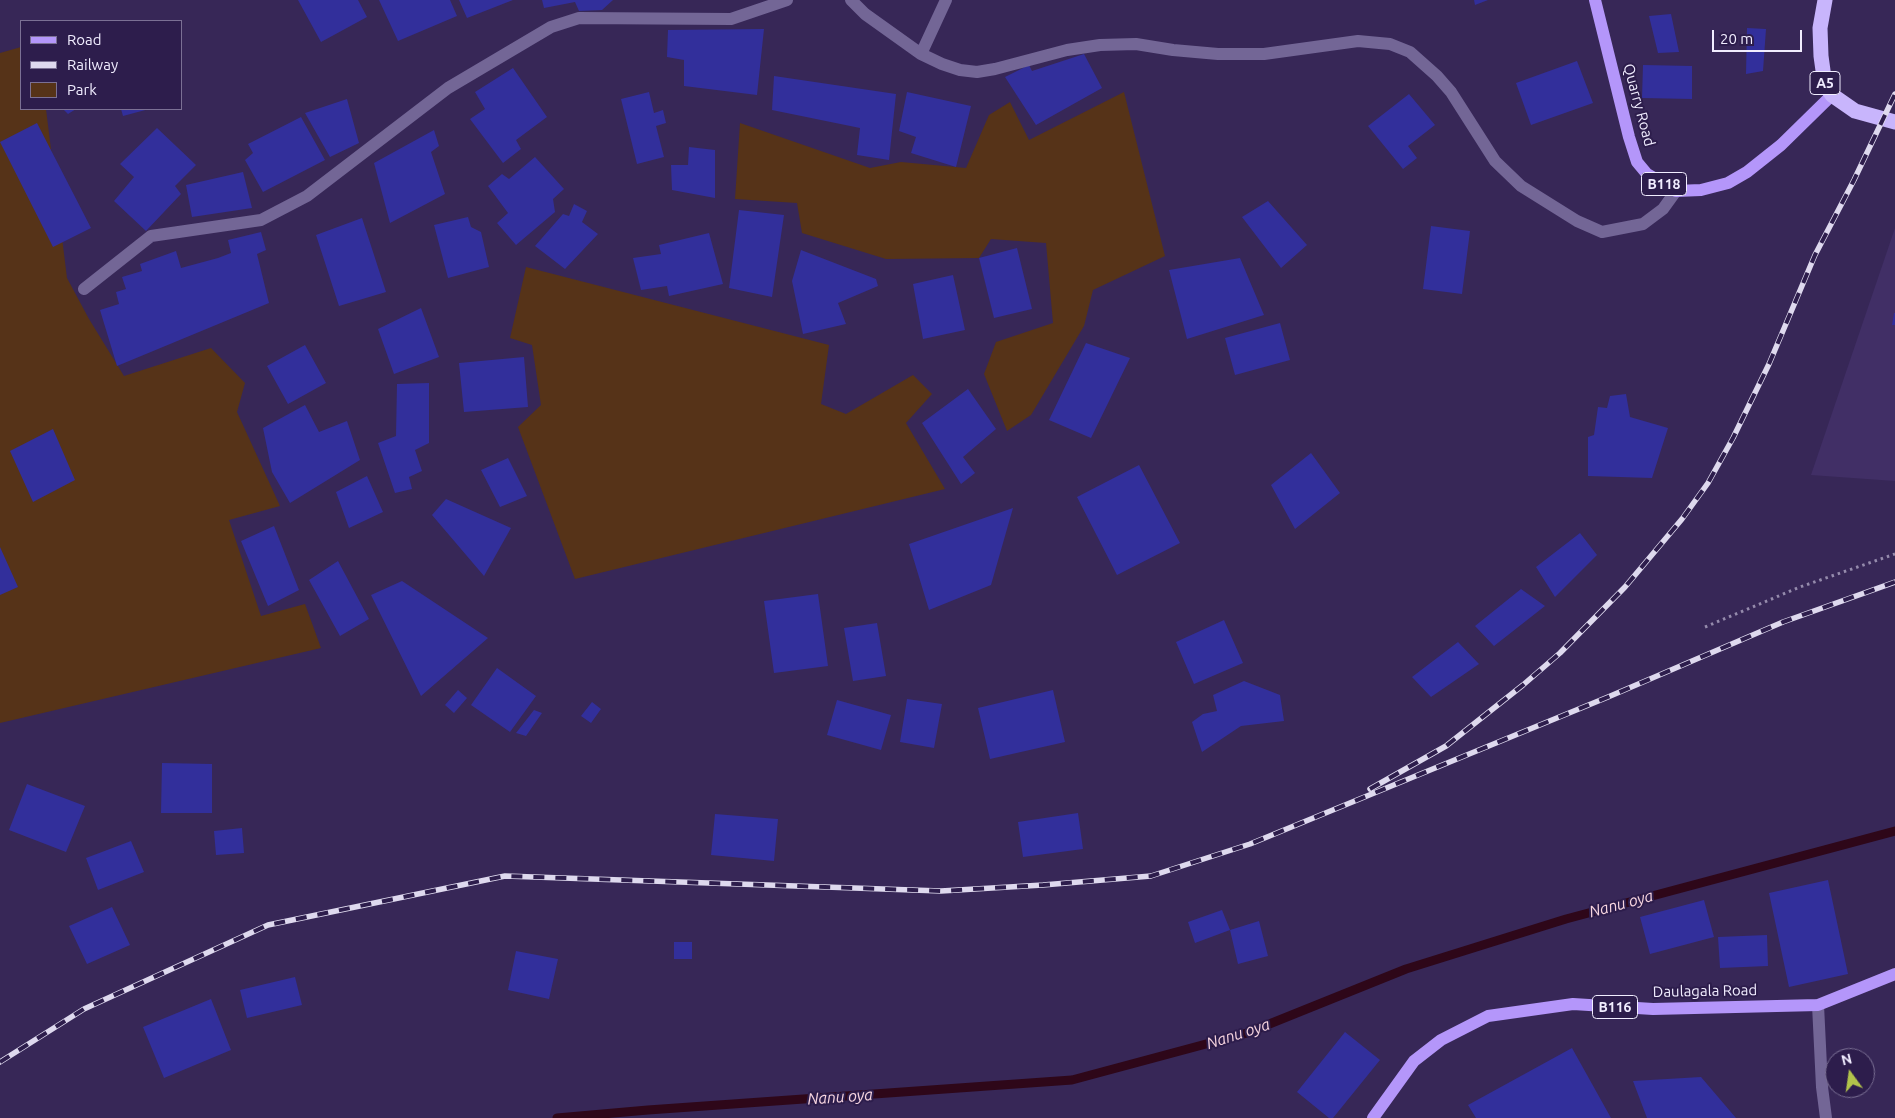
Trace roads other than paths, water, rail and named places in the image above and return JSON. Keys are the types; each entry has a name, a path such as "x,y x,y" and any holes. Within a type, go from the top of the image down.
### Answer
{"highway":[{"name":"A5","path":"1825,0 1820,28 1825,84 1832,95 1856,111 1895,122"}],"main road":[{"name":"Quarry Road","path":"1595,0 1629,137 1638,162 1647,174 1676,191"},
{"name":"B118","path":"1676,191 1701,190 1728,183 1747,172 1781,145 1832,95"},
{"name":"Daulagala Road","path":"1373,1118 1414,1061 1441,1040 1488,1016 1573,1004 1652,1009 1818,1005 1895,974"}],"street":[{"path":"84,289 151,236 261,220 307,196 448,88 551,26 579,18 731,19 787,0"},
{"path":"852,0 865,14 921,54 960,70 977,72 1067,50 1100,45 1136,44 1218,54 1264,54 1358,41 1390,44 1410,52 1437,76 1451,92 1495,161 1521,186 1577,221 1602,232 1643,224 1662,208 1676,191"},
{"path":"921,54 946,0"},
{"path":"1818,1005 1822,1088 1826,1118"}],"waterway":[{"name":"Nanu oya","path":"557,1118 1072,1080 1247,1033 1406,969 1566,919 1895,831"}],"railway":[{"path":"1370,789 1446,746 1560,653 1625,587 1682,519 1708,483 1733,438 1769,364 1815,255 1854,180 1895,94"},
{"path":"0,1062 84,1009 268,925 505,876 941,891 1151,876 1250,844 1608,697 1783,622 1895,582"}]}
